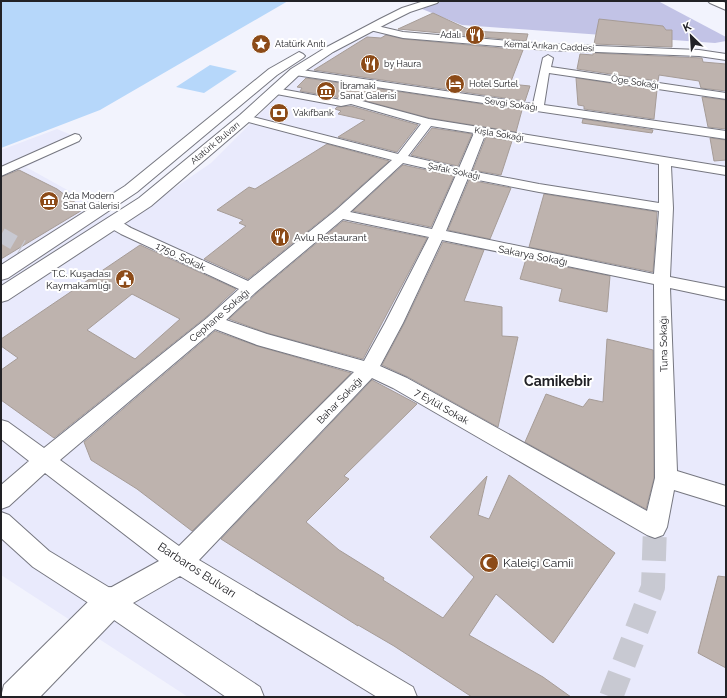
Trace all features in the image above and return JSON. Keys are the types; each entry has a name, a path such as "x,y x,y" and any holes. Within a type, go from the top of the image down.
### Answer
{"main road":[{"name":"Atatürk Bulvarı","path":"1,274 131,189 273,72 413,1"},
{"name":"Atatürk Bulvarı","path":"1,295 145,202 245,118 296,72 372,21 434,1"},
{"path":"713,1 726,7"},
{"path":"16,697 110,602"}],"street":[{"name":"Kemal Arıkan Caddesi","path":"372,21 403,35 552,47 699,53 726,57"},
{"path":"538,108 545,69 552,47"},
{"name":"Öge Sokağı","path":"545,69 726,96"},
{"name":"Sevgi Sokağı","path":"296,72 726,135"},
{"name":"Kışla Sokağı","path":"274,91 341,103 351,101 428,122 726,171"},
{"name":"Şafak Sokağı","path":"245,118 312,134 400,159 463,173 515,184 666,208"},
{"name":"Cephane Sokağı","path":"1,499 44,461 213,322 250,288 340,214 400,159 428,122"},
{"name":"Bahar Sokağı","path":"110,602 180,562 369,369 394,323 437,235 481,131"},
{"path":"1,172 75,138"},
{"name":"Tuna Sokağı","path":"655,527 666,478 662,280 666,208 665,161"},
{"name":"Sakarya Sokağı","path":"340,214 726,294"},
{"name":"1750. Sokak","path":"112,223 126,231 250,288"},
{"name":"7 Eylül Sokak","path":"213,322 263,340 369,369 400,383 655,527"},
{"name":"Barbaros Bulvarı","path":"1,428 180,562 403,697"},
{"path":"666,478 726,496"},
{"path":"1,523 41,559 110,602 250,697"}],"shaded area":[{"path":"1,1 288,1 100,110 1,148"},
{"path":"443,1 658,1 726,37 726,41 715,43 462,25 422,9"},
{"path":"374,31 533,49 703,57 726,61 726,697 188,697 1,575 1,150 57,129 81,139 26,167 125,222 211,163 297,77 337,50"},
{"path":"210,65 237,71 204,93 176,87"}],"building":[{"path":"433,13 472,31 528,34 526,41 398,29"},
{"path":"599,19 663,26 666,30 672,30 672,47 594,44"},
{"path":"386,35 403,39 523,50 510,84 530,86 525,101 314,70 367,37 381,38"},
{"path":"593,53 702,58 703,62 726,64 726,91 701,88 699,81 659,75 658,81 577,69 580,54 593,55"},
{"path":"306,78 522,110 516,132 429,118 351,97 341,98 300,91 302,88 297,87"},
{"path":"576,78 657,90 654,119 584,109 584,106 578,105"},
{"path":"702,97 726,100 726,129 708,127"},
{"path":"351,106 418,125 397,152 338,137 365,120 338,114 341,111 335,109 337,107"},
{"path":"583,119 653,130 652,133 582,123"},
{"path":"432,128 472,134 458,166 411,155"},
{"path":"486,137 512,141 501,175 473,170"},
{"path":"710,138 726,140 726,160 714,161"},
{"path":"327,144 389,161 334,210 248,279 204,259 246,226 239,223 243,220 217,210 249,187 255,189"},
{"path":"403,165 454,176 431,227 353,211"},
{"path":"19,170 57,189 84,209 1,259 1,177"},
{"path":"469,180 511,188 490,239 448,230"},
{"path":"544,194 657,212 653,272 529,247"},
{"path":"343,221 427,238 363,359 267,333 229,319 257,293"},
{"path":"443,242 484,250 464,301 502,307 502,336 518,337 498,427 408,377 382,365 404,324"},
{"path":"140,245 236,289 206,317 54,438 1,400 1,370 18,358 1,346 1,339","holes":["132,294 180,319 135,359 87,330"]},
{"path":"526,259 610,276 607,312 559,301 562,289 520,279"},
{"path":"215,331 257,346 351,373 192,531 137,489 91,460 84,442"},
{"path":"607,339 653,350 654,478 646,509 525,442 546,394 583,407 589,399 603,402"},
{"path":"372,380 417,404 344,476 349,479 306,522 339,550 443,618 474,577 430,537 487,476 478,515 489,519 509,475 615,553 553,643 496,594 469,635 543,677 571,697 472,697 394,646 358,626 221,539"},
{"path":"718,576 726,577 726,668 698,653"}],"tunnel":[{"path":"1,235 22,247"},
{"path":"611,697 653,587 655,527"}],"place":[{"name":"Adalı","path":"475,35"},
{"name":"Atatürk Anıtı","path":"261,44"},
{"name":"by Haura","path":"370,64"},
{"name":"Hotel Surtel","path":"455,84"},
{"name":"İbramaki Sanat Galerisi","path":"326,91"},
{"name":"Vakıfbank","path":"279,113"},
{"name":"Ada Modern Sanat Galerisi","path":"49,201"},
{"name":"Avlu Restaurant","path":"280,237"},
{"name":"T.C. Kuşadası Kaymakamlığı","path":"125,279"},
{"name":"Kaleiçi Camii","path":"489,563"}],"district":[{"name":"Camikebir","path":"558,381"}]}
